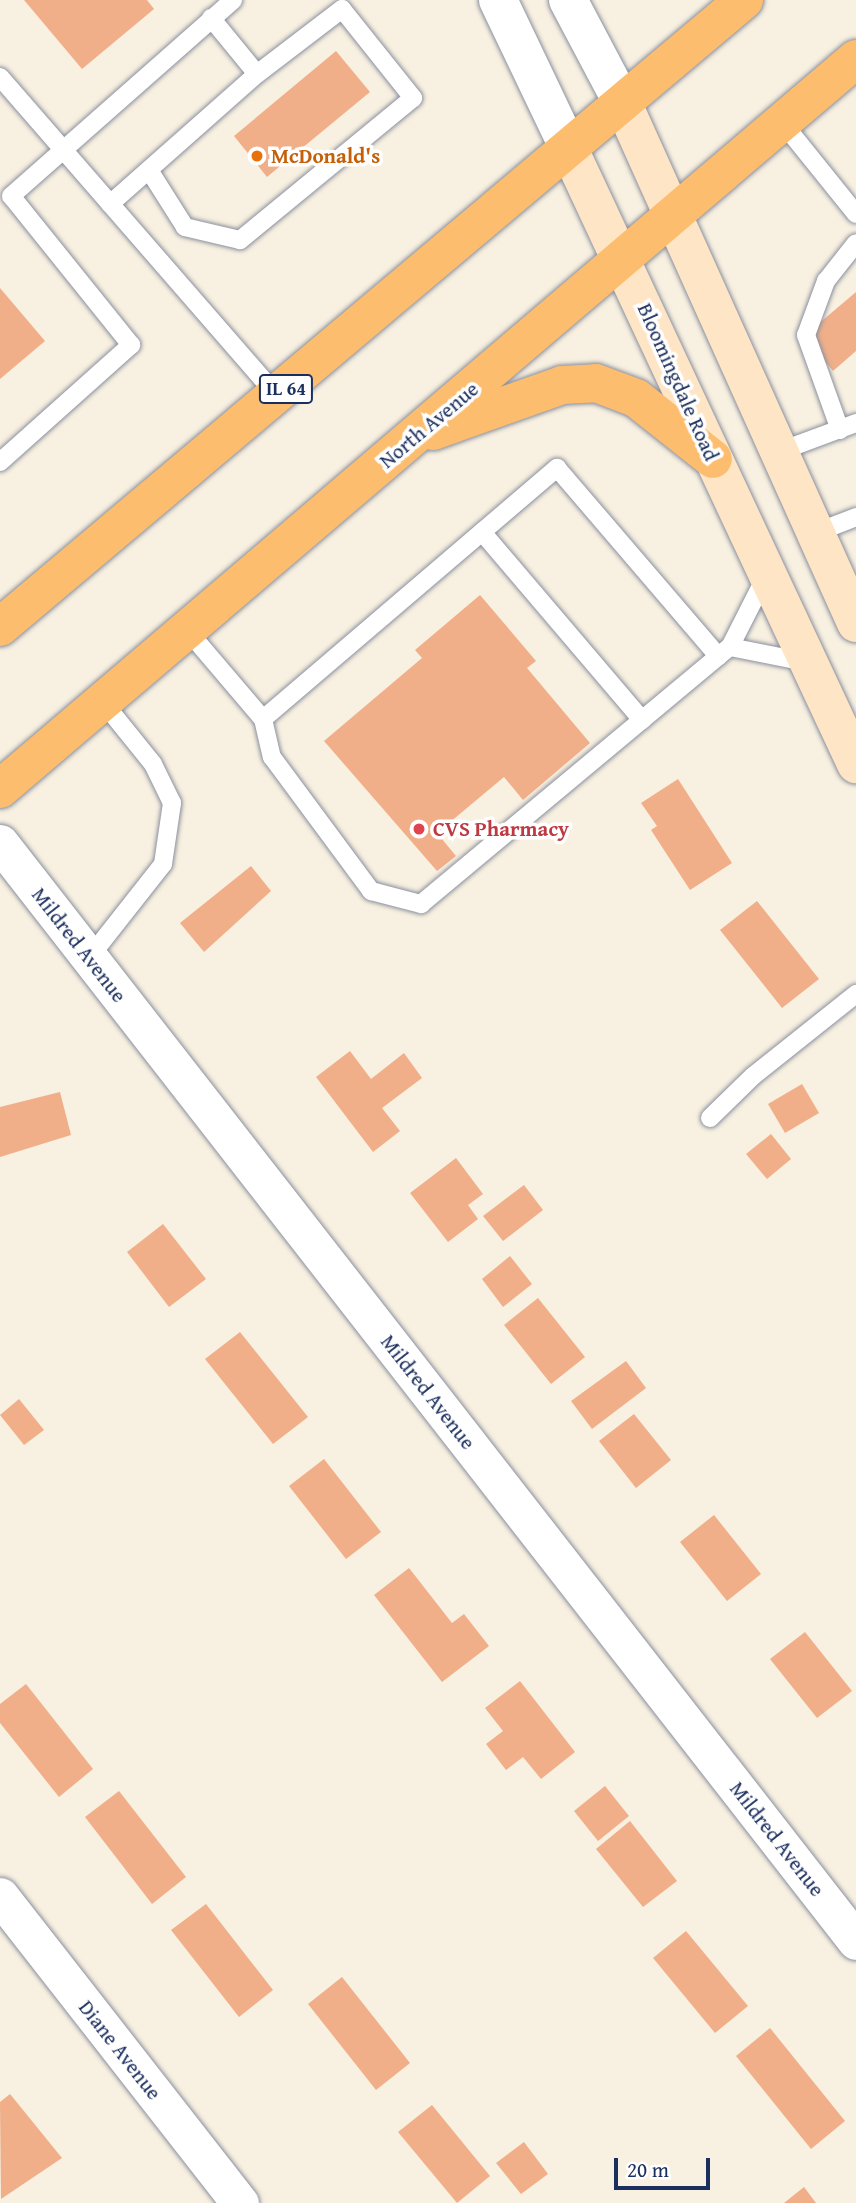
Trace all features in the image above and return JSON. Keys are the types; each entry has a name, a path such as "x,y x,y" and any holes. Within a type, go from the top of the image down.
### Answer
{"main road":[{"name":"IL 64","path":"0,627 744,0"},
{"name":"North Avenue","path":"0,789 856,59"},
{"path":"623,104 856,623"},
{"name":"Bloomingdale Road","path":"569,149 624,259 806,662 856,764"},
{"path":"415,437 514,405 562,385 596,383 636,398 713,459"}],"street":[{"name":"Bloomingdale Road","path":"498,0 569,149"},
{"path":"568,0 623,104"},
{"name":"Mildred Avenue","path":"0,843 856,1941"},
{"name":"Diane Avenue","path":"0,1896 240,2203"}],"lane":[{"path":"0,462 131,345 6,190 63,150 233,0"},
{"path":"110,204 257,74 342,9 413,98 240,240 185,227 149,170"},
{"path":"211,18 257,74"},
{"path":"0,77 277,396"},
{"path":"782,122 856,214"},
{"path":"778,452 848,426 806,335 826,281 856,243"},
{"path":"263,719 557,468 724,651 806,662"},
{"path":"815,533 856,517"},
{"path":"482,532 642,720"},
{"path":"188,631 263,719 272,757 371,891 421,904 724,651 766,574"},
{"path":"89,957 163,864 172,803 153,764 103,702"},
{"path":"710,1118 753,1076 856,994"}],"building":[{"path":"24,0 147,0 154,9 82,69"},
{"path":"336,51 370,92 267,177 234,136"},
{"path":"0,288 45,341 0,379"},
{"path":"856,292 856,351 833,371 804,336"},
{"name":"CVS Pharmacy","path":"480,595 536,661 527,668 590,743 523,800 504,777 437,833 456,856 437,871 324,741 422,658 415,650"},
{"path":"678,779 732,863 690,890 651,830 657,826 641,803"},
{"path":"251,866 271,891 204,952 180,923"},
{"path":"757,901 819,979 782,1008 720,930"},
{"path":"350,1051 371,1079 404,1053 422,1078 382,1108 400,1131 373,1152 316,1077"},
{"path":"802,1084 819,1113 785,1133 768,1104"},
{"path":"60,1092 71,1135 0,1157 0,1107"},
{"path":"771,1134 791,1159 767,1179 746,1154"},
{"path":"456,1158 483,1194 468,1205 478,1219 448,1242 410,1193"},
{"path":"524,1185 543,1210 503,1241 483,1216"},
{"path":"163,1224 206,1279 169,1307 127,1252"},
{"path":"510,1256 532,1284 503,1307 482,1279"},
{"path":"538,1298 585,1357 551,1384 504,1325"},
{"path":"240,1332 308,1417 273,1444 205,1359"},
{"path":"626,1361 646,1388 592,1429 571,1401"},
{"path":"19,1399 44,1430 24,1445 0,1415"},
{"path":"634,1414 671,1460 636,1488 599,1441"},
{"path":"324,1459 381,1532 346,1559 289,1486"},
{"path":"714,1515 761,1574 727,1601 680,1542"},
{"path":"409,1568 452,1623 464,1614 489,1646 442,1682 374,1595"},
{"path":"805,1632 852,1691 817,1718 770,1659"},
{"path":"520,1681 575,1752 541,1779 523,1757 506,1770 486,1744 503,1731 485,1708"},
{"path":"26,1684 93,1769 59,1797 0,1723 0,1704"},
{"path":"605,1786 629,1816 598,1841 574,1811"},
{"path":"119,1791 186,1877 152,1904 85,1817"},
{"path":"630,1821 677,1881 643,1907 596,1849"},
{"path":"206,1904 273,1990 239,2017 171,1930"},
{"path":"686,1931 748,2006 715,2033 653,1958"},
{"path":"342,1977 410,2063 376,2090 308,2004"},
{"path":"770,2028 845,2121 811,2149 736,2056"},
{"path":"10,2094 62,2158 1,2199 0,2102"},
{"path":"432,2105 490,2176 457,2203 398,2132"},
{"path":"524,2142 548,2174 521,2194 496,2163"},
{"path":"804,2187 816,2203 784,2203"}],"place":[{"name":"McDonald's","path":"257,156"},
{"name":"CVS Pharmacy","path":"419,829"}]}
